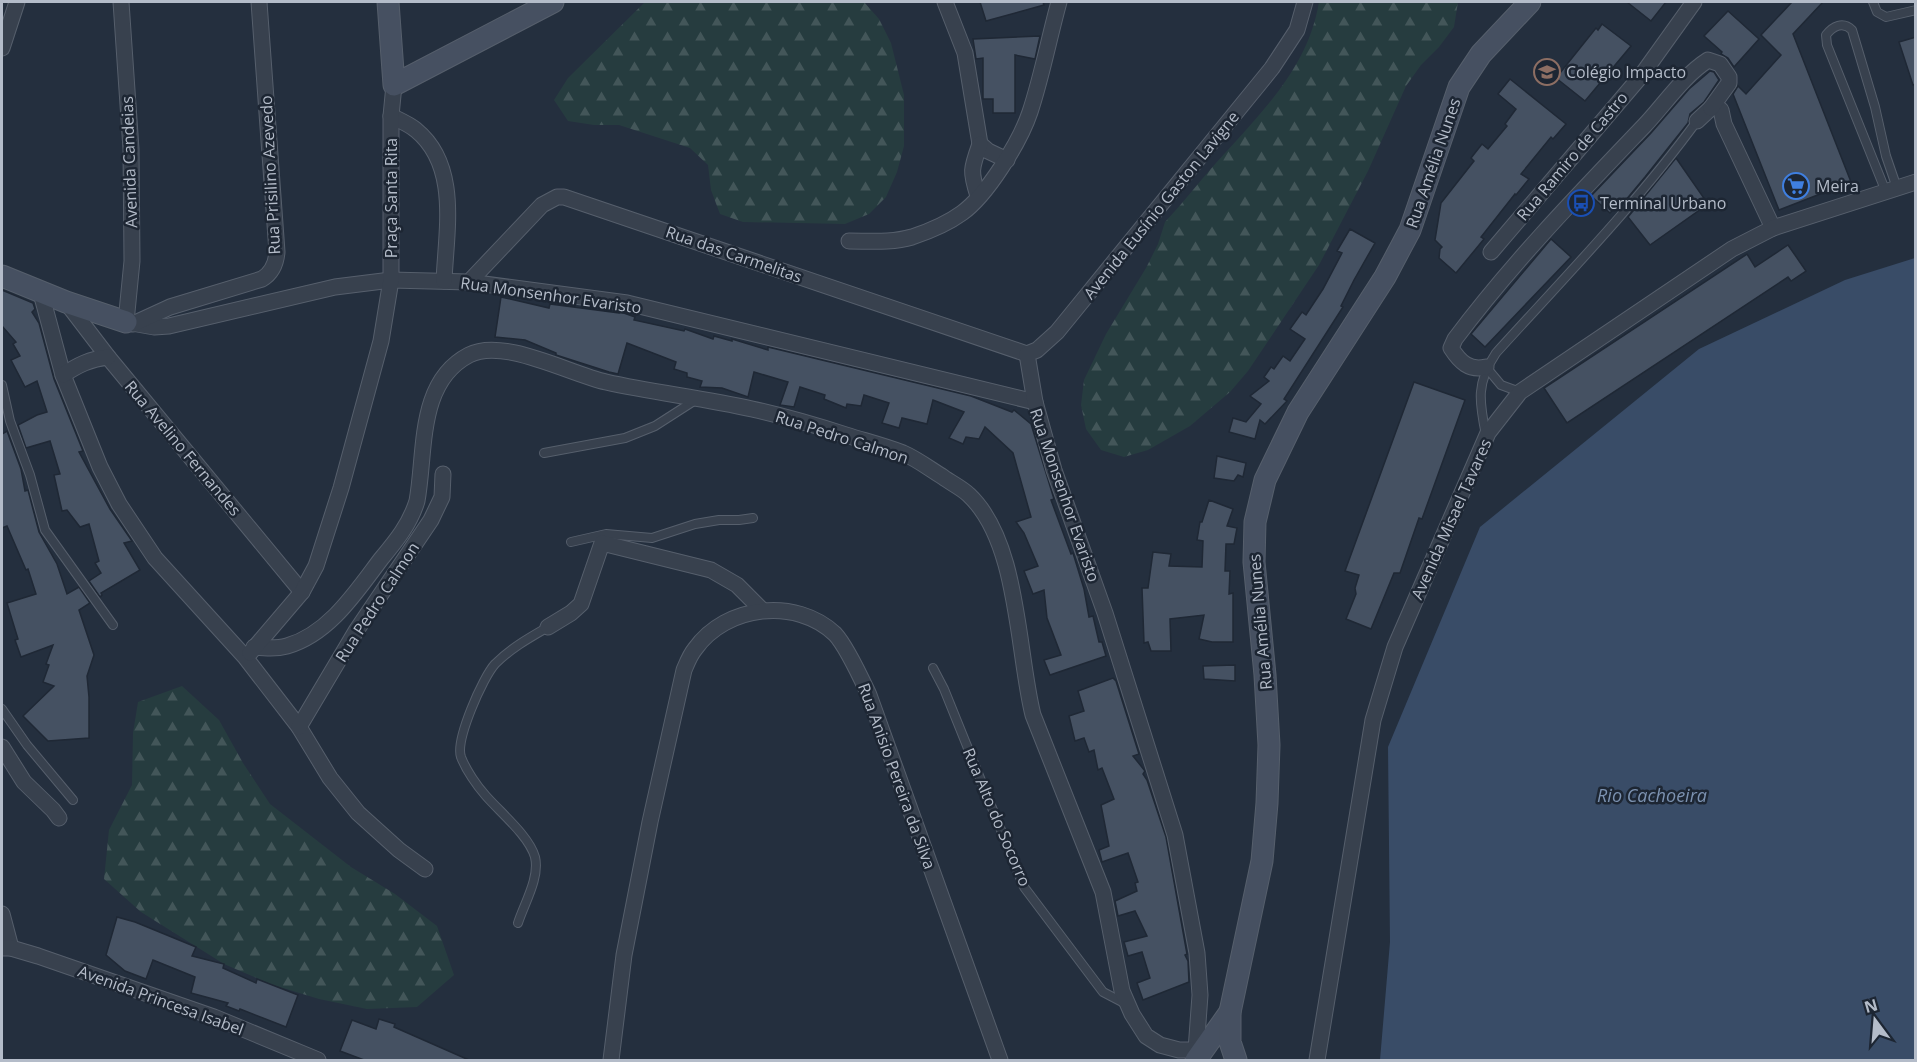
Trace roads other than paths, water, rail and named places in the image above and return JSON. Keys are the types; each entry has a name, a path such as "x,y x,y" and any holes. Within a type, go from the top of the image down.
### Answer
{"main road":[{"path":"388,2 394,85 553,2"},
{"name":"Rua Amélia Nunes","path":"1236,1060 1230,1042 1230,1012 1262,861 1267,803 1269,734 1254,562 1255,522 1266,480 1298,412 1385,277 1410,230 1459,87 1481,54 1530,2"},
{"path":"2,276 66,302 129,323"},
{"path":"1196,1057 1230,1012"}],"street":[{"path":"2,48 17,2"},
{"name":"Avenida Candeias","path":"121,2 131,149 132,261 129,323"},
{"name":"Rua Prisilino Azevedo","path":"129,323 170,307 262,279 273,268 276,252 259,2"},
{"path":"945,2 965,53 980,144 972,166 978,196"},
{"path":"849,242 911,237 948,222 963,212 978,196 1007,160 1029,113 1059,2"},
{"name":"Avenida Eusínio Gaston Lavigne","path":"1027,354 1037,350 1057,332 1272,68 1297,30 1305,2"},
{"name":"Rua Ramiro de Castro","path":"1491,252 1641,76 1694,2"},
{"path":"1486,367 1479,369 1468,367 1459,360 1451,348 1455,339 1539,236 1660,110 1697,68 1708,60 1720,64 1729,77 1729,83 1711,108 1697,121"},
{"name":"Praça Santa Rita","path":"391,280 391,116 394,85"},
{"path":"1711,108 1717,107 1721,110 1724,124 1773,228"},
{"name":"Praça Santa Rita","path":"391,116 414,129 427,140 440,162 447,190 444,281"},
{"path":"980,144 988,151 1007,160"},
{"name":"Avenida Misael Tavares","path":"1317,1060 1373,720 1395,647 1486,438 1520,392 1732,249 1773,228 1916,182"},
{"name":"Rua das Carmelitas","path":"469,282 542,206 557,197 564,197 1027,354"},
{"path":"250,652 302,592 316,566 362,414 381,340 391,280"},
{"name":"Rua Monsenhor Evaristo","path":"129,323 154,327 168,326 335,287 391,280 469,282 627,303 1035,402 1054,470 1105,613 1175,835 1197,953 1200,994 1196,1057"},
{"path":"41,292 63,375 100,467 118,504 155,558 250,652 330,778 358,813 399,850 425,869"},
{"name":"Rua Avelino Fernandes","path":"66,302 108,357 302,592"},
{"name":"Rua Pedro Calmon","path":"250,652 286,646 301,640 319,628 341,610 401,535 417,501 431,401 440,381 452,366 471,353 499,349 531,357 575,374 605,382 752,409 806,423 905,454 969,495 982,510 994,531 1014,600 1033,715 1103,892 1122,991 1146,1036 1160,1045 1196,1057"},
{"path":"1027,354 1035,402"},
{"path":"63,375 92,359 108,357"},
{"name":"Rua Pedro Calmon","path":"299,727 356,631 436,511 442,496 443,474"},
{"path":"548,627 581,604 602,543 711,570 737,585 762,610"},
{"name":"Rua Anisio Pereira da Silva","path":"611,1060 624,955 650,822 684,669 695,648 713,631 735,618 762,610 789,610 812,618 836,636 855,667 869,695 1000,1060"},
{"path":"2,747 24,782 59,818"},
{"path":"2,914 6,948"},
{"name":"Avenida Princesa Isabel","path":"6,948 214,1017 318,1060"}],"lane":[{"path":"1873,2 1877,12 1886,17 1916,10"},
{"path":"1838,26 1847,26 1852,30 1891,190 1827,45 1827,36 1833,28 1838,26"},
{"path":"1486,438 1480,412 1480,393 1481,380 1486,367 1496,352 1584,256 1658,170 1697,121"},
{"path":"1486,367 1501,385 1520,392"},
{"path":"2,385 10,421 30,476 45,530 113,625"},
{"path":"544,453 625,438 655,426 698,398"},
{"path":"571,542 606,534 652,538 703,523 753,518"},
{"path":"518,923 533,881 535,858 520,832 484,794 461,757 460,741 484,681 493,666 513,648 548,627"},
{"name":"Rua Alto do Socorro","path":"933,668 944,689 1024,887 1103,992 1128,1004"},
{"path":"2,709 27,745 73,800"}],"water":[{"name":"Rio Cachoeira","path":"1915,258 1915,1060 1380,1060 1390,942 1388,747 1480,527 1699,349 1845,280"}],"place":[{"name":"Colégio Impacto","path":"1547,72"},
{"name":"Meira","path":"1796,186"},
{"name":"Terminal Urbano","path":"1581,203"}]}
